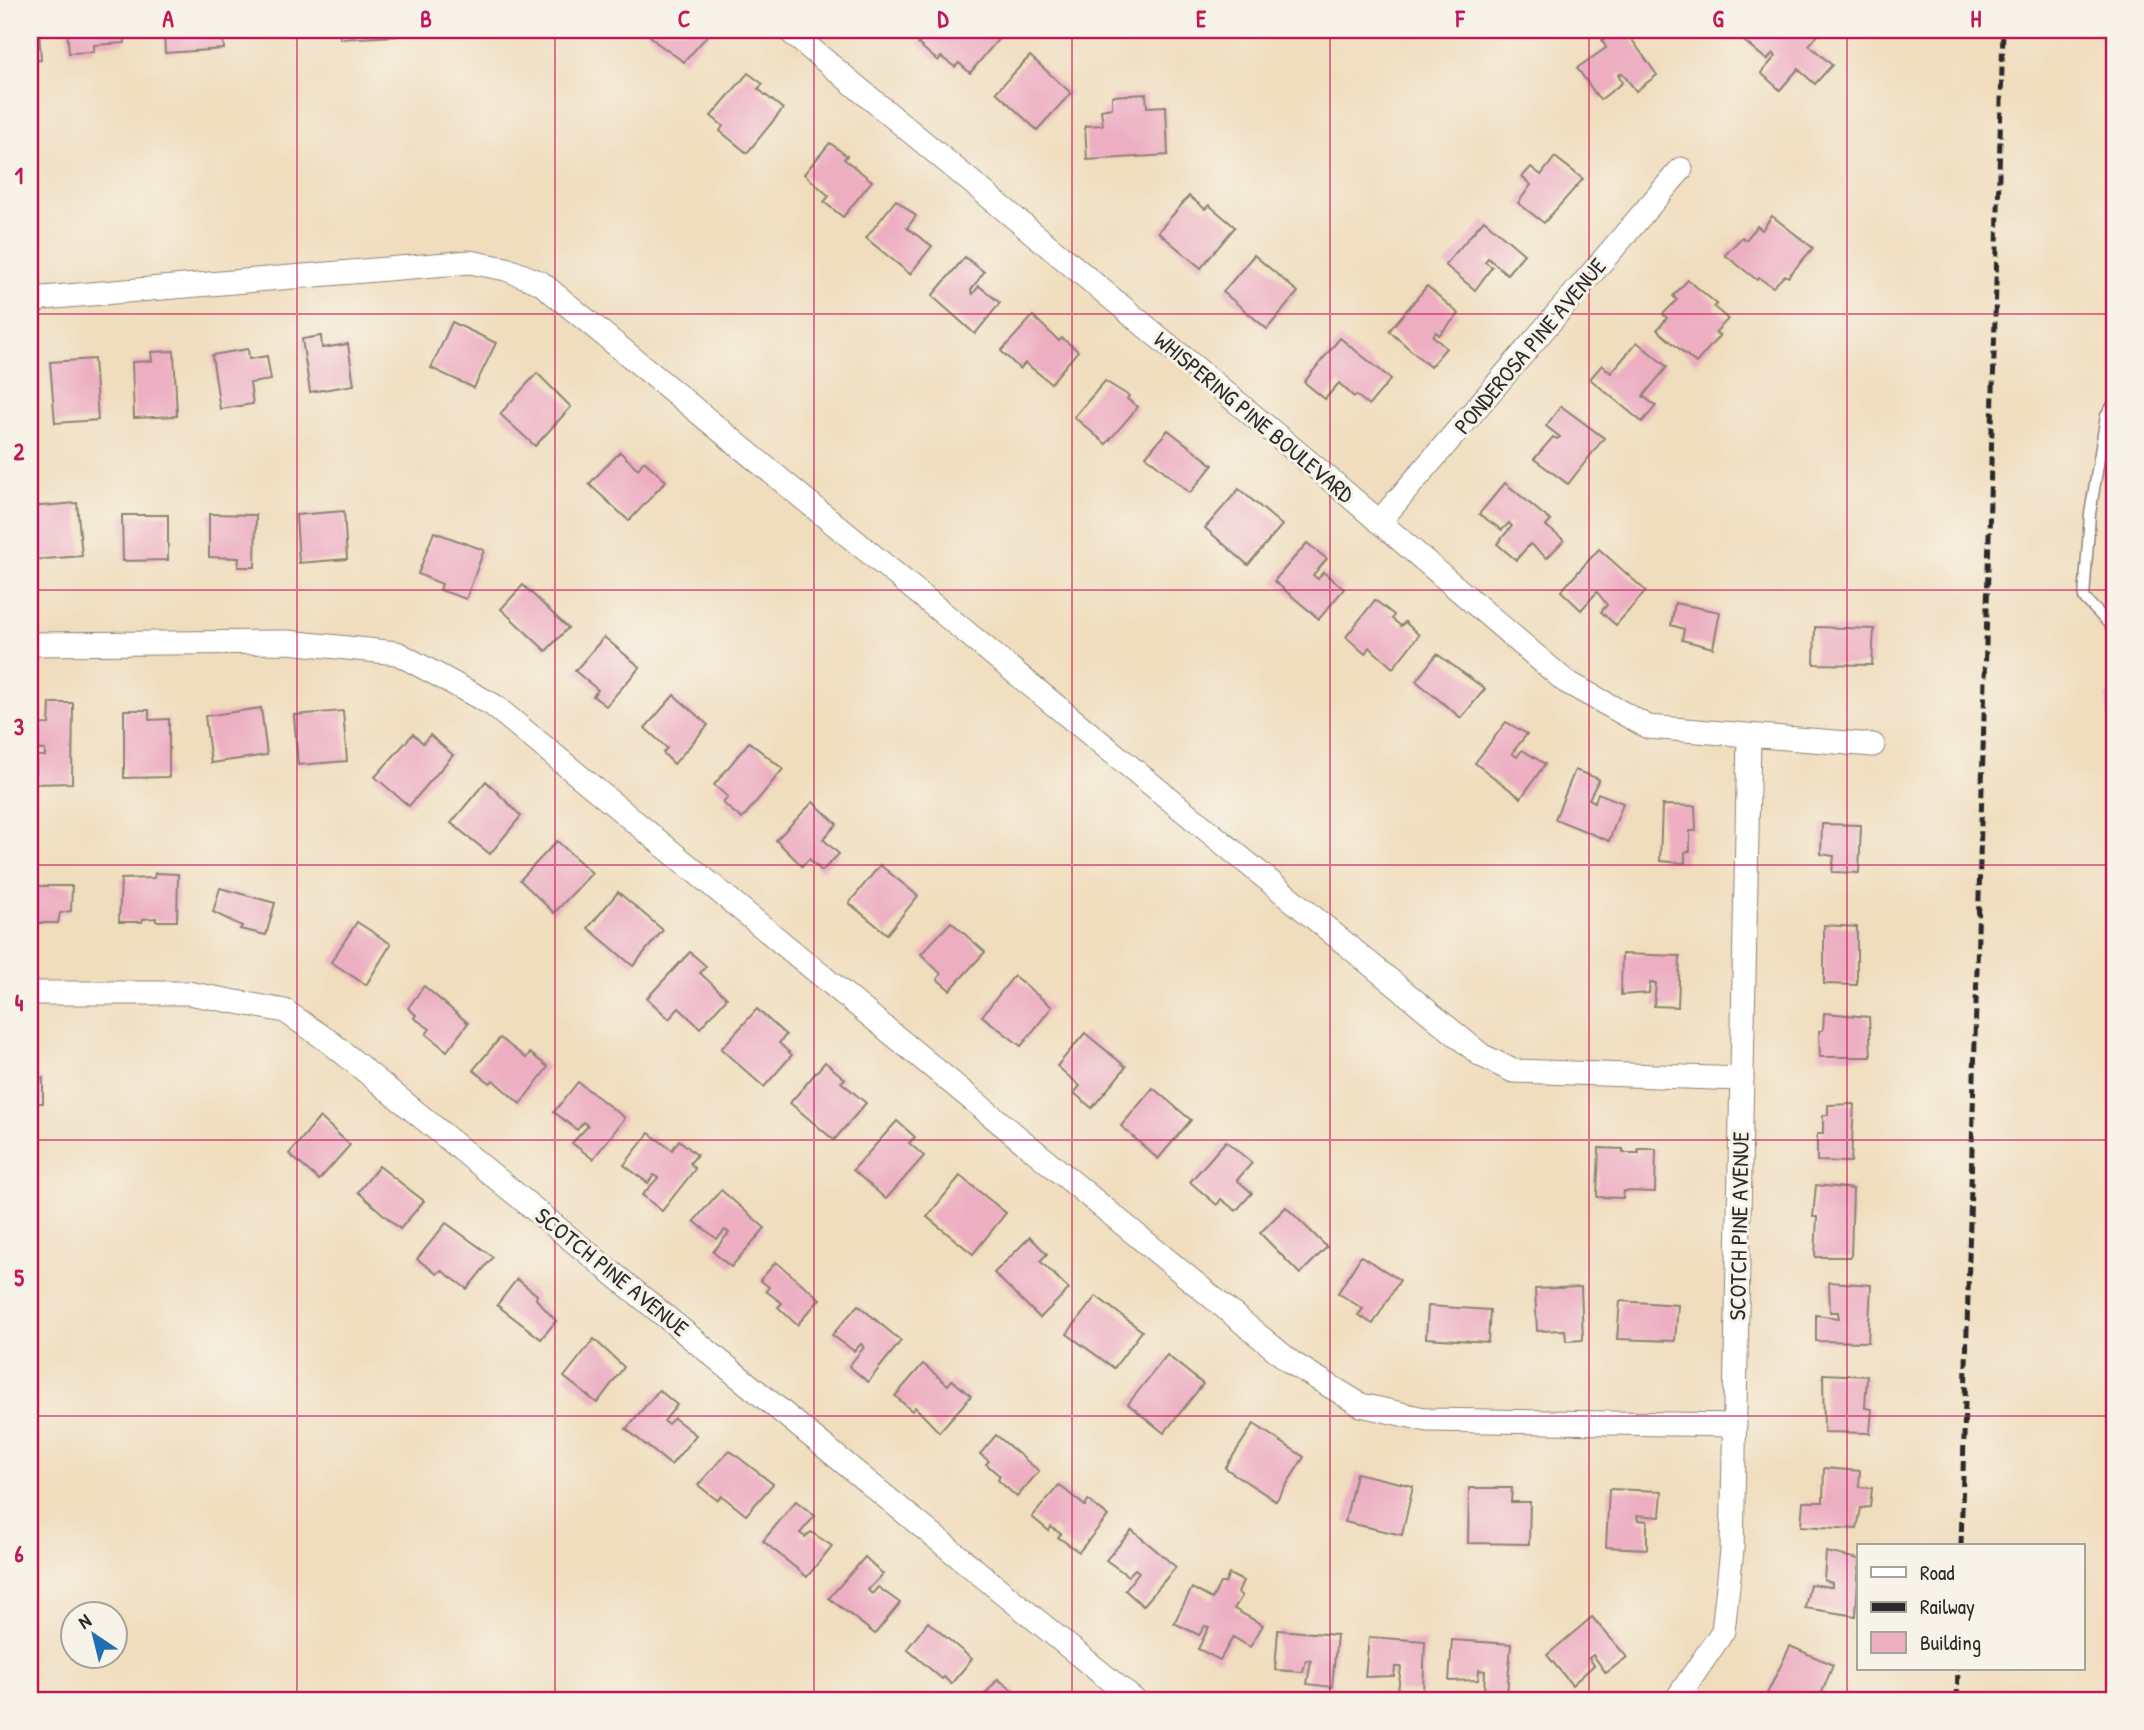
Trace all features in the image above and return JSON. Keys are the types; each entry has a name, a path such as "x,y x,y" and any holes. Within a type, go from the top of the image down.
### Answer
{"street":[{"name":"WHISPERING PINE BOULEVARD","path":"788,30 1380,522 1565,681 1648,727 1873,745"},
{"name":"PONDEROSA PINE AVENUE","path":"1380,522 1681,169"},
{"path":"30,304 43,298 470,262 506,268 541,283 1481,1055 1513,1071 1742,1079"},
{"path":"30,644 289,642 397,653 493,705 1292,1363 1361,1405 1428,1420 1735,1425"},
{"name":"SCOTCH PINE AVENUE","path":"1676,1700 1723,1631 1732,1550 1749,737"},
{"name":"SCOTCH PINE AVENUE","path":"30,993 188,993 285,1011 330,1042 1134,1700"}],"lane":[{"path":"2114,402 2106,416 2090,514 2084,598 2114,629"}],"building":[{"path":"30,30 39,30 41,60 30,61"},
{"path":"67,30 124,30 125,43 94,45 94,52 69,53"},
{"path":"164,30 222,30 224,49 165,53"},
{"path":"339,30 396,30 397,36 340,39"},
{"path":"645,30 703,30 709,34 684,62 657,43"},
{"path":"932,30 990,30 1000,37 970,73 959,63 955,67 941,57 938,61 918,44"},
{"path":"1616,30 1625,30 1657,75 1636,91 1622,73 1618,75 1622,83 1600,100 1577,68 1606,48 1602,40"},
{"path":"1755,30 1815,30 1819,34 1809,45 1832,65 1815,84 1798,69 1780,90 1761,73 1776,56 1773,53 1767,60 1744,41"},
{"path":"1030,56 1071,93 1037,130 996,92"},
{"path":"748,73 763,84 758,89 783,109 747,153 720,131 723,126 711,116"},
{"path":"1146,94 1147,107 1166,106 1168,155 1087,160 1085,126 1103,125 1101,110 1112,108 1112,96"},
{"path":"830,143 847,156 844,159 872,181 843,217 824,202 829,196 804,174"},
{"path":"1555,157 1583,179 1544,223 1518,203 1531,185 1522,177 1531,167 1541,175"},
{"path":"1189,196 1205,209 1209,205 1235,227 1201,268 1158,232"},
{"path":"896,200 916,216 907,228 932,246 910,274 866,238"},
{"path":"1772,216 1813,248 1788,277 1785,275 1773,287 1759,278 1757,280 1725,255 1742,237 1746,240 1757,226 1762,230"},
{"path":"1484,220 1524,254 1507,274 1488,258 1485,262 1492,267 1475,290 1445,265"},
{"path":"1254,255 1298,292 1267,329 1223,292"},
{"path":"965,257 984,272 971,290 973,294 979,286 1000,303 975,334 932,296"},
{"path":"1688,280 1717,304 1714,307 1728,319 1715,333 1720,335 1696,363 1657,330 1667,318 1663,314 1677,300 1673,296"},
{"path":"1427,286 1459,314 1439,335 1436,332 1433,336 1446,348 1430,367 1389,331"},
{"path":"1033,316 1059,341 1062,338 1078,351 1051,383 1025,363 1020,369 1001,351"},
{"path":"452,322 496,343 474,388 431,368"},
{"path":"321,336 322,348 348,344 354,385 310,392 302,339"},
{"path":"1340,338 1391,379 1369,405 1356,395 1354,397 1339,383 1325,399 1304,382"},
{"path":"1637,342 1667,367 1643,396 1656,406 1642,422 1590,379 1602,365 1611,373"},
{"path":"248,349 249,359 267,356 271,380 250,383 253,404 220,409 212,355"},
{"path":"174,351 177,416 134,418 132,362 152,361 151,352"},
{"path":"94,359 98,420 55,423 50,362"},
{"path":"537,373 571,407 535,446 500,414"},
{"path":"1105,381 1129,396 1127,399 1138,407 1106,444 1074,417"},
{"path":"1561,406 1604,438 1568,484 1534,459 1553,437 1560,437 1546,426"},
{"path":"1168,430 1213,465 1190,493 1146,456"},
{"path":"620,452 638,469 644,461 666,481 629,521 589,484"},
{"path":"1505,483 1551,521 1546,526 1564,540 1547,558 1530,544 1516,560 1497,544 1512,526 1509,523 1502,530 1479,514"},
{"path":"1239,489 1282,525 1248,565 1205,528"},
{"path":"77,503 82,556 32,560 30,507"},
{"path":"344,511 347,559 299,563 296,515"},
{"path":"209,514 256,515 255,567 238,567 239,558 209,557"},
{"path":"122,515 168,515 168,560 123,561"},
{"path":"434,532 484,550 466,599 440,590 442,584 418,574"},
{"path":"1307,543 1327,559 1313,575 1318,579 1323,572 1344,589 1319,619 1274,581"},
{"path":"1599,549 1646,591 1616,625 1601,612 1607,605 1597,592 1581,610 1561,591"},
{"path":"523,585 568,628 546,651 501,609"},
{"path":"1375,600 1394,615 1392,619 1401,626 1405,622 1419,635 1393,668 1369,647 1365,654 1346,637"},
{"path":"1675,603 1720,612 1713,648 1682,640 1684,629 1671,625"},
{"path":"1815,627 1874,629 1872,665 1814,664"},
{"path":"604,637 640,667 606,706 593,696 598,690 575,671"},
{"path":"1437,654 1485,689 1461,718 1416,681"},
{"path":"2114,694 2114,726 2113,726 2106,696"},
{"path":"674,695 708,725 674,764 663,753 667,748 645,728"},
{"path":"50,703 73,703 72,783 34,784 36,756 45,756 45,750 30,749 30,725 49,724"},
{"path":"261,708 267,755 211,763 205,716"},
{"path":"124,710 149,710 149,720 169,719 169,777 124,778"},
{"path":"343,711 347,761 298,765 294,715"},
{"path":"1506,722 1527,734 1512,753 1517,757 1522,750 1545,764 1521,798 1475,763"},
{"path":"413,734 423,743 430,735 453,755 409,806 375,777"},
{"path":"749,742 783,769 742,819 723,803 728,797 714,785"},
{"path":"1575,770 1599,779 1589,799 1595,802 1598,793 1623,803 1609,841 1555,819"},
{"path":"486,781 521,816 490,854 451,823"},
{"path":"813,802 837,824 823,839 839,854 822,871 809,859 802,866 776,840"},
{"path":"1662,805 1695,806 1696,831 1690,831 1690,851 1685,852 1685,863 1660,861"},
{"path":"1822,824 1861,825 1859,873 1832,872 1834,856 1821,854"},
{"path":"557,841 592,873 554,913 520,880"},
{"path":"880,865 918,896 887,934 849,903"},
{"path":"155,873 178,874 177,921 156,921 156,918 143,919 142,922 119,922 121,879 154,878"},
{"path":"30,886 72,886 71,911 60,913 58,923 30,923"},
{"path":"220,888 275,903 266,935 240,929 242,926 213,912"},
{"path":"618,892 663,930 633,966 588,928"},
{"path":"357,922 391,944 366,985 331,962"},
{"path":"951,922 985,952 950,990 937,979 941,974 921,954"},
{"path":"1824,925 1857,927 1857,985 1824,984"},
{"path":"690,952 706,966 700,973 727,998 700,1028 679,1008 669,1019 647,998"},
{"path":"1622,954 1680,956 1678,1007 1654,1006 1656,983 1650,983 1649,993 1621,995"},
{"path":"1014,976 1052,1007 1021,1046 982,1016"},
{"path":"424,986 468,1023 447,1051 426,1034 430,1029 414,1018 416,1015 408,1008"},
{"path":"757,1009 786,1035 779,1043 792,1055 764,1087 721,1049"},
{"path":"1824,1013 1869,1017 1871,1057 1820,1057 1819,1031 1823,1030"},
{"path":"1085,1033 1126,1067 1092,1108 1074,1093 1080,1086 1057,1066"},
{"path":"500,1038 526,1058 530,1053 548,1067 520,1104 493,1080 490,1083 473,1070"},
{"path":"825,1062 845,1079 841,1082 866,1103 834,1140 790,1103"},
{"path":"30,1075 35,1075 36,1079 43,1078 43,1103 30,1103"},
{"path":"578,1082 625,1118 593,1159 572,1143 588,1126 584,1122 577,1130 554,1112"},
{"path":"1153,1088 1191,1120 1158,1159 1121,1126"},
{"path":"1854,1104 1851,1162 1817,1161 1817,1134 1823,1134 1823,1115 1828,1115 1828,1105"},
{"path":"320,1117 350,1145 319,1180 289,1154"},
{"path":"897,1121 915,1137 909,1143 924,1156 886,1199 853,1170"},
{"path":"649,1133 672,1150 679,1140 697,1155 690,1163 695,1169 662,1211 642,1195 658,1178 654,1175 648,1183 624,1165"},
{"path":"1226,1141 1252,1163 1237,1180 1252,1193 1236,1211 1221,1199 1217,1205 1190,1182"},
{"path":"1599,1148 1623,1149 1623,1153 1639,1153 1638,1149 1656,1149 1655,1192 1624,1191 1623,1198 1597,1197"},
{"path":"379,1166 424,1201 400,1229 358,1192"},
{"path":"960,1176 1006,1213 973,1254 927,1217"},
{"path":"1816,1185 1853,1189 1851,1257 1815,1257 1817,1217 1813,1217"},
{"path":"721,1190 765,1228 731,1267 713,1252 729,1233 725,1230 717,1239 694,1221"},
{"path":"1286,1207 1327,1247 1300,1274 1260,1233"},
{"path":"446,1223 493,1257 467,1289 441,1270 437,1274 417,1259"},
{"path":"1030,1237 1047,1254 1040,1261 1069,1289 1040,1318 994,1273"},
{"path":"1361,1256 1400,1280 1373,1324 1358,1315 1363,1309 1338,1293"},
{"path":"776,1262 820,1299 797,1325 778,1307 782,1303 766,1291 769,1287 760,1280"},
{"path":"517,1279 537,1295 536,1299 556,1321 541,1339 497,1305"},
{"path":"1829,1282 1871,1285 1868,1342 1816,1341 1816,1315 1839,1318 1838,1312 1830,1312"},
{"path":"1581,1287 1583,1340 1566,1341 1565,1330 1537,1331 1535,1289"},
{"path":"1096,1296 1142,1331 1114,1368 1067,1334"},
{"path":"1620,1301 1678,1305 1675,1341 1617,1339"},
{"path":"858,1305 901,1341 868,1382 849,1366 864,1347 861,1344 854,1351 832,1335"},
{"path":"1428,1306 1490,1310 1488,1342 1426,1338"},
{"path":"594,1339 624,1367 597,1403 564,1377"},
{"path":"1167,1355 1203,1384 1164,1433 1128,1404"},
{"path":"923,1364 948,1385 952,1380 971,1396 939,1432 915,1407 912,1411 895,1396"},
{"path":"1823,1374 1867,1376 1865,1408 1872,1409 1870,1433 1824,1432"},
{"path":"659,1390 677,1405 664,1421 668,1424 674,1418 696,1435 671,1465 626,1429"},
{"path":"1254,1424 1304,1457 1276,1501 1225,1468"},
{"path":"996,1435 1039,1471 1017,1497 998,1480 1000,1476 986,1464 989,1461 980,1454"},
{"path":"729,1450 773,1484 746,1515 722,1496 717,1500 698,1485"},
{"path":"1824,1468 1860,1471 1859,1487 1872,1488 1870,1507 1861,1508 1857,1529 1801,1526 1803,1502 1823,1502"},
{"path":"1356,1473 1413,1486 1402,1535 1345,1522"},
{"path":"1059,1485 1085,1506 1088,1500 1108,1516 1079,1552 1058,1537 1061,1534 1051,1527 1049,1531 1032,1517"},
{"path":"1469,1488 1512,1488 1511,1502 1530,1502 1529,1544 1468,1543"},
{"path":"1609,1489 1662,1491 1660,1517 1637,1515 1638,1520 1647,1521 1647,1549 1606,1547"},
{"path":"796,1501 815,1516 800,1533 805,1537 811,1532 832,1546 807,1577 763,1541"},
{"path":"1132,1530 1176,1567 1143,1606 1125,1590 1139,1572 1135,1569 1128,1576 1106,1560"},
{"path":"1826,1552 1857,1559 1856,1616 1805,1608 1810,1584 1832,1587 1832,1583 1824,1580"},
{"path":"865,1557 883,1574 868,1590 872,1594 878,1587 900,1603 875,1634 829,1598"},
{"path":"1229,1574 1243,1581 1238,1593 1242,1596 1234,1609 1263,1625 1250,1647 1233,1637 1220,1660 1198,1649 1209,1627 1205,1626 1199,1635 1174,1623 1192,1588 1212,1599 1220,1583 1225,1583"},
{"path":"1592,1617 1627,1657 1606,1673 1593,1655 1589,1658 1594,1665 1572,1685 1547,1655"},
{"path":"928,1622 972,1659 951,1684 907,1649"},
{"path":"1278,1630 1337,1635 1332,1687 1307,1684 1311,1661 1306,1660 1303,1672 1275,1670"},
{"path":"1369,1637 1425,1641 1423,1692 1398,1691 1401,1667 1395,1667 1394,1676 1365,1677"},
{"path":"1452,1640 1511,1644 1507,1695 1484,1694 1485,1671 1479,1670 1478,1680 1449,1681"},
{"path":"1790,1646 1833,1665 1819,1700 1807,1700 1795,1695 1792,1700 1780,1700 1767,1694"},
{"path":"998,1679 1017,1694 1018,1700 980,1700"}],"railway":[{"path":"1961,1544 2003,30"},
{"path":"1957,1700 1958,1670"}]}
